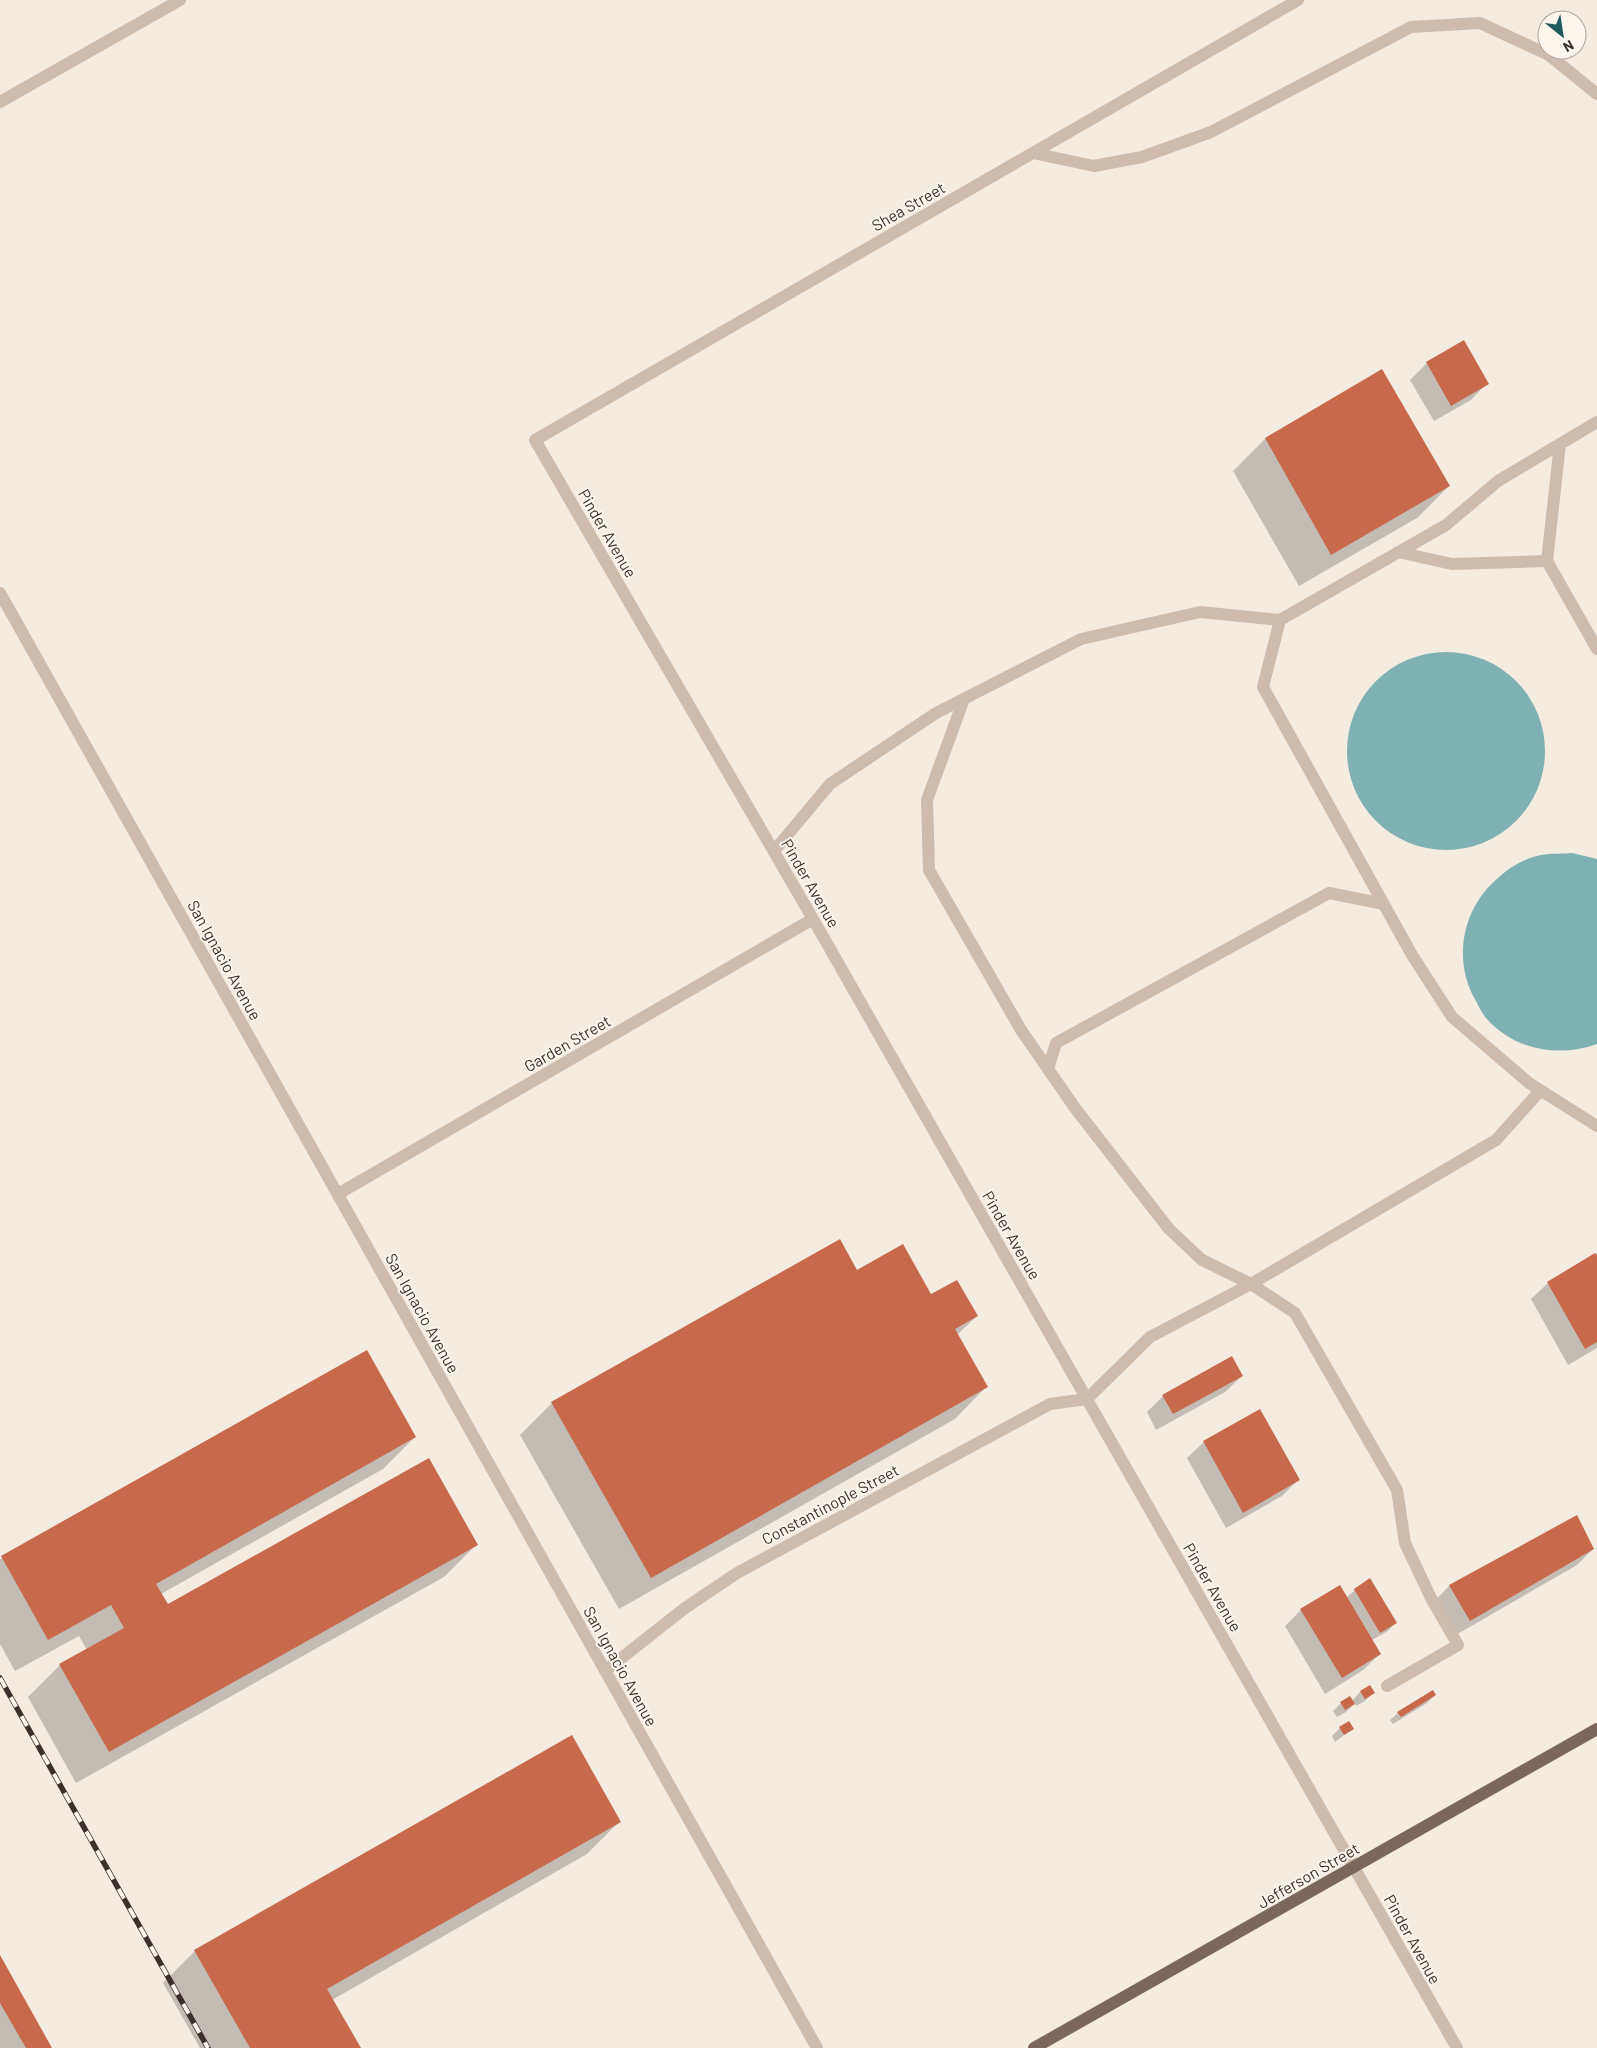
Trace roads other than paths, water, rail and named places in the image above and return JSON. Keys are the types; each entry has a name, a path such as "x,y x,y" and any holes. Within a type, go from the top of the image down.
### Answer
{"main road":[{"name":"Jefferson Street","path":"1034,2048 1597,1729"}],"street":[{"path":"0,102 180,0"},
{"name":"Shea Street","path":"535,440 1298,0"},
{"path":"1033,153 1094,166 1142,157 1211,132 1411,27 1480,23 1549,55 1597,94"},
{"path":"774,851 830,784 936,713 1081,639 1200,612 1280,620 1446,525 1498,481 1597,422"},
{"name":"Pinder Avenue","path":"535,440 813,919 1457,2048"},
{"path":"1560,444 1547,561 1597,649"},
{"path":"1398,552 1452,564 1547,561"},
{"name":"San Ignacio Avenue","path":"0,593 817,2048"},
{"path":"1280,620 1263,687 1412,955 1452,1016 1540,1090 1597,1126"},
{"path":"964,699 927,800 929,870 1021,1030 1130,1182 1168,1229 1202,1260 1251,1284 1295,1313 1397,1490 1405,1543 1431,1598 1458,1645 1387,1686"},
{"path":"1048,1069 1056,1043 1329,893 1384,904"},
{"name":"Garden Street","path":"338,1194 813,919"},
{"path":"1087,1399 1150,1337 1251,1284 1496,1140 1540,1090"},
{"name":"Constantinople Street","path":"605,1670 685,1608 737,1573 1050,1404 1087,1399"}],"water":[{"path":"1436,652 1456,652 1475,656 1493,663 1509,674 1523,688 1538,713 1545,741 1541,780 1534,798 1523,814 1509,828 1493,839 1475,846 1456,850 1436,850 1417,846 1399,839 1383,828 1369,814 1358,798 1351,780 1347,761 1347,741 1351,722 1358,704 1369,688 1383,674 1399,663 1417,656"},
{"path":"1572,853 1597,859 1597,1044 1567,1050 1537,1048 1510,1038 1497,1029 1479,1008 1464,969 1464,936 1476,904 1486,890 1508,870 1535,856"}],"railway":[{"path":"0,1678 208,2048"}]}
